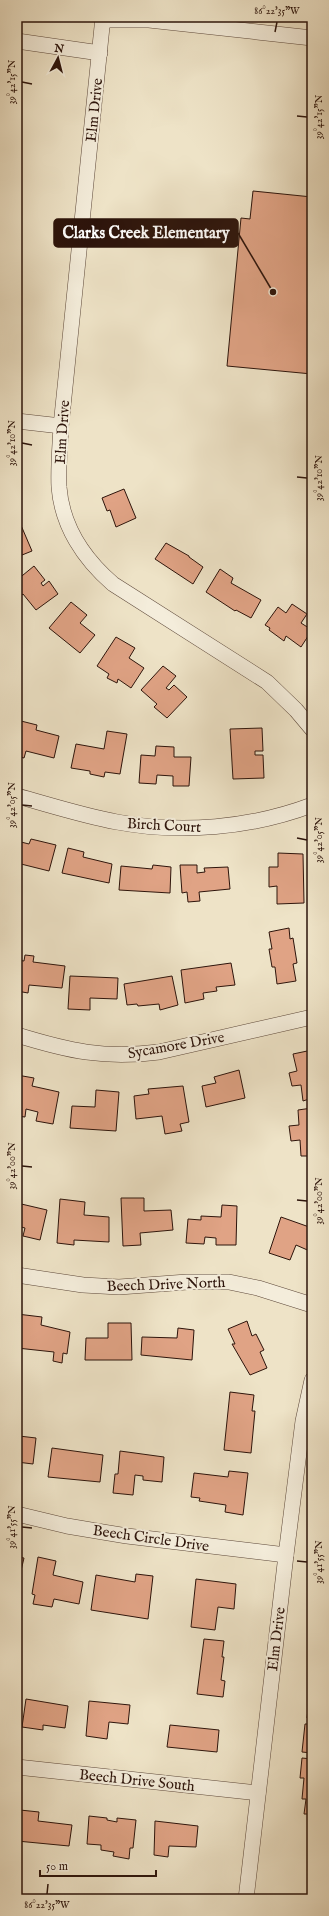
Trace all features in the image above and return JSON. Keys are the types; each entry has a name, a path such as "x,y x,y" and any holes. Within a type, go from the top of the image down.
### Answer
{"street":[{"path":"103,18 149,20 312,38"},
{"name":"Elm Drive","path":"103,18 61,426 58,477 61,503 72,534 91,563 113,584 267,682 292,705 312,729"},
{"path":"17,41 100,53"},
{"path":"17,421 61,426"},
{"name":"Birch Court","path":"17,796 117,822 176,827 232,825 269,818 312,805"},
{"name":"Sycamore Drive","path":"17,1035 44,1044 89,1053 113,1056 137,1055 159,1052 312,1018"},
{"name":"Beech Drive North","path":"17,1275 83,1285 119,1287 187,1282 229,1282 258,1288 312,1305"},
{"name":"Elm Drive","path":"246,1899 303,1421 312,1380"},
{"name":"Beech Circle Drive","path":"17,1514 67,1526 127,1536 286,1555"},
{"name":"Beech Drive South","path":"17,1767 258,1793"}],"building":[{"path":"253,191 312,197 312,374 227,366 241,218 250,219"},
{"path":"124,489 136,518 116,527 110,510 107,511 102,498"},
{"path":"17,516 32,551 17,557"},
{"path":"166,543 189,556 203,567 193,584 155,559"},
{"path":"34,566 45,580 41,583 43,586 49,581 58,594 36,610 23,594 19,597 17,594 17,590 19,589 17,580"},
{"path":"220,569 233,578 231,583 261,600 251,618 236,610 235,611 206,592"},
{"path":"71,602 87,615 80,623 95,635 80,653 49,628"},
{"path":"292,604 307,614 301,623 312,630 301,647 286,636 284,641 269,630 270,628 265,625 278,607 286,613"},
{"path":"116,637 135,648 129,658 144,668 131,688 118,679 117,683 107,678 109,674 97,666"},
{"path":"163,666 176,676 166,688 169,690 174,685 187,697 167,718 154,707 157,704 141,690"},
{"path":"21,721 37,725 36,730 59,736 54,758 26,751 24,758 17,756 17,726 19,727"},
{"path":"262,728 263,751 255,751 255,755 263,755 264,778 233,779 230,729"},
{"path":"107,731 127,734 120,774 105,772 104,777 90,774 90,771 71,768 76,744 104,749"},
{"path":"156,746 174,747 174,757 191,757 189,786 173,786 173,776 157,775 156,784 139,783 141,755 155,756"},
{"path":"31,839 56,845 49,871 17,863 17,841 29,844"},
{"path":"68,848 84,852 83,857 112,864 109,883 62,873"},
{"path":"278,853 303,854 304,903 277,904 277,886 269,887 269,867 278,867"},
{"path":"153,865 171,867 170,893 119,890 121,866 152,869"},
{"path":"180,865 197,865 197,873 205,872 204,868 228,867 230,889 199,892 200,901 188,902 187,892 182,893"},
{"path":"289,928 290,939 293,938 297,963 293,964 296,981 277,984 275,967 272,967 269,949 272,949 269,932"},
{"path":"25,955 34,956 33,962 65,966 62,988 29,985 28,993 17,991 17,960 24,961"},
{"path":"231,963 235,985 216,987 217,991 203,993 204,999 185,1003 181,970"},
{"path":"70,976 118,978 117,999 90,998 90,1010 68,1009"},
{"path":"172,976 178,1005 160,1010 159,1004 138,1006 137,1004 127,1005 124,984"},
{"path":"312,1050 312,1098 303,1101 301,1085 292,1086 289,1073 297,1071 293,1054"},
{"path":"239,1070 245,1098 206,1107 202,1086 216,1083 214,1077"},
{"path":"17,1075 34,1078 32,1086 59,1092 53,1124 36,1121 38,1112 26,1109 25,1117 17,1116"},
{"path":"183,1086 189,1122 180,1124 182,1131 165,1134 162,1116 136,1119 134,1096 149,1094 148,1089"},
{"path":"96,1090 119,1092 116,1131 70,1128 72,1106 95,1107"},
{"path":"312,1108 312,1156 301,1156 300,1140 291,1141 289,1126 299,1125 298,1110"},
{"path":"121,1198 144,1198 144,1211 171,1210 173,1230 140,1233 141,1245 123,1246"},
{"path":"60,1199 85,1202 84,1215 109,1217 109,1242 74,1240 74,1245 57,1243"},
{"path":"17,1203 47,1210 40,1240 23,1236 25,1228 17,1226"},
{"path":"222,1205 237,1206 236,1245 216,1245 216,1238 205,1237 204,1244 186,1243 188,1219 201,1220 201,1216 221,1217"},
{"path":"281,1217 312,1228 312,1252 296,1245 290,1260 269,1253"},
{"path":"17,1314 42,1317 41,1325 70,1332 67,1354 63,1353 62,1363 53,1361 54,1352 17,1348"},
{"path":"247,1321 252,1336 256,1334 264,1350 260,1352 267,1368 250,1375 232,1344 235,1344 228,1329"},
{"path":"108,1323 131,1323 132,1360 85,1360 86,1338 108,1338"},
{"path":"178,1328 194,1330 192,1360 141,1355 142,1337 177,1338"},
{"path":"230,1392 254,1395 252,1411 255,1411 251,1453 224,1450"},
{"path":"17,1427 20,1427 19,1436 36,1438 33,1464 17,1462"},
{"path":"52,1448 103,1455 100,1482 48,1477"},
{"path":"120,1451 164,1457 162,1482 143,1480 143,1476 135,1475 133,1495 113,1493 115,1474 118,1474"},
{"path":"229,1471 248,1473 243,1515 225,1512 226,1505 199,1501 200,1498 191,1497 194,1473 228,1477"},
{"path":"17,1557 24,1558 19,1579 17,1578"},
{"path":"38,1557 56,1561 53,1575 83,1582 79,1604 54,1599 52,1607 33,1604 35,1595 32,1594"},
{"path":"136,1574 153,1576 148,1619 91,1610 96,1575 135,1582"},
{"path":"196,1579 236,1584 234,1609 218,1607 215,1630 191,1627"},
{"path":"204,1639 224,1641 222,1657 224,1657 221,1680 225,1681 223,1697 197,1694"},
{"path":"26,1699 68,1706 65,1728 43,1725 43,1730 22,1727"},
{"path":"309,1700 312,1701 312,1753 302,1752 305,1724 310,1724 311,1719 307,1718"},
{"path":"89,1701 130,1705 128,1724 109,1722 107,1739 86,1736"},
{"path":"170,1725 219,1730 217,1752 167,1747"},
{"path":"302,1758 312,1759 312,1814 304,1814 306,1799 302,1799 304,1778 300,1778"},
{"path":"20,1810 39,1812 38,1821 72,1825 69,1846 17,1841"},
{"path":"89,1816 107,1818 107,1820 117,1822 117,1818 136,1820 133,1848 130,1848 129,1859 113,1856 114,1852 101,1850 101,1845 87,1844"},
{"path":"155,1821 198,1826 196,1847 169,1846 168,1857 154,1855"}],"place":[{"name":"Clarks Creek Elementary","path":"273,292"}]}
